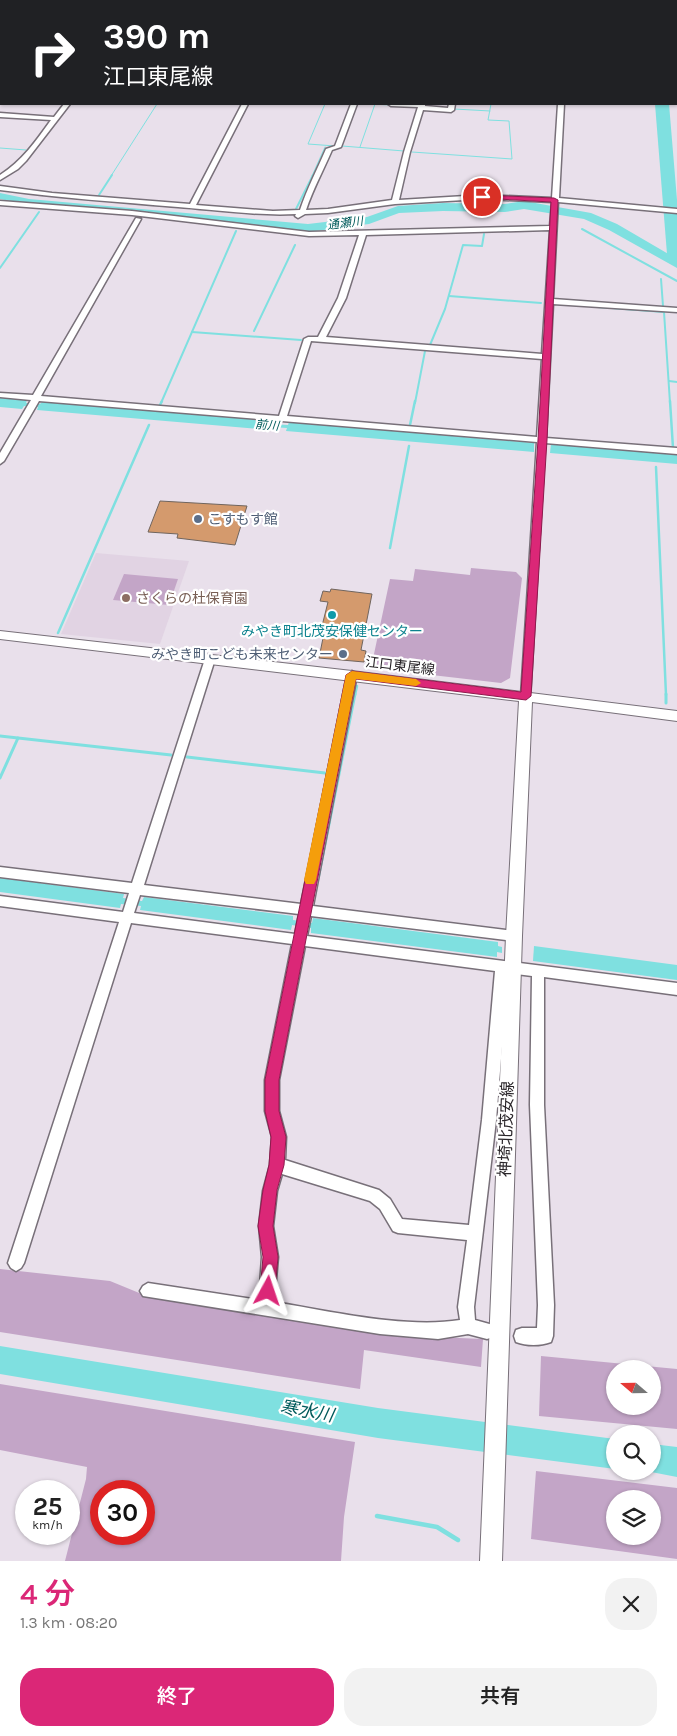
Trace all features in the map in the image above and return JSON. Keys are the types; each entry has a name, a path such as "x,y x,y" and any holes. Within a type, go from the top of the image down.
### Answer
{"main road":[{"name":"江口東尾線","path":"0,635 352,675 677,716"},
{"name":"神埼北茂安線","path":"491,1561 498,1374 507,967 514,936 526,696"}],"street":[{"path":"0,178 16,168 24,160 66,105"},
{"path":"192,208 244,105"},
{"path":"250,212 252,215 275,218 300,216 312,184 318,176 329,149 338,147 354,105"},
{"path":"406,105 451,110 452,105"},
{"path":"526,696 561,105"},
{"path":"395,202 407,152 422,106"},
{"path":"0,115 55,119"},
{"path":"0,188 52,195 250,212 302,213 395,202 482,197 554,207 677,211"},
{"path":"0,203 275,228 310,234 553,228"},
{"path":"275,218 275,228"},
{"path":"0,461 138,219"},
{"path":"321,339 342,298 364,232"},
{"path":"548,301 677,310"},
{"path":"282,418 308,340 321,339 546,357"},
{"path":"0,395 33,403 282,418 677,451"},
{"path":"16,1264 210,659"},
{"path":"266,1308 270,1257 266,1226 270,1190 277,1165 279,1137 272,1111 272,1080 301,925 352,675"},
{"path":"0,872 131,903 301,925 507,967 677,988"},
{"path":"0,901 131,903 301,925 514,936"},
{"path":"468,1326 466,1307 507,967"},
{"path":"522,1336 545,1336 546,1313 537,1106 538,971"},
{"path":"277,1165 374,1194 385,1204 398,1226 475,1233"},
{"path":"148,1291 390,1327 438,1331 468,1326 487,1331"}],"shaded area":[{"name":"さくらの杜保育園","path":"96,553 189,561 160,644 61,634"},
{"path":"471,568 516,572 522,578 510,678 501,683 371,668 390,579 413,581 415,569 470,575"},
{"path":"124,574 178,579 169,605 113,600"},
{"path":"0,1269 110,1281 149,1297 388,1335 483,1339 481,1367 364,1350 360,1389 0,1332"},
{"path":"541,1356 606,1362 606,1415 661,1415 661,1367 677,1369 677,1429 661,1427 661,1425 635,1425 539,1416"},
{"path":"0,1384 355,1442 344,1517 341,1561 65,1561 69,1545 80,1545 80,1502 87,1467 0,1450"},
{"path":"536,1471 677,1488 677,1559 531,1539"}],"water":[{"path":"655,105 669,105 677,200 677,261 667,254"},
{"name":"前川","path":"0,398 27,400 26,403 40,404 42,402 273,421 272,424 288,425 289,422 534,443 534,452 286,431 287,428 271,427 270,430 37,410 38,407 24,406 22,409 0,407"},
{"path":"551,444 677,455 677,464 550,453"},
{"path":"0,878 124,894 123,898 142,901 144,897 293,916 293,920 312,923 313,918 498,942 498,946 502,947 502,953 497,952 497,957 311,933 311,928 292,925 291,930 140,910 141,906 121,904 120,908 0,892"},
{"path":"534,946 677,965 677,980 533,961"}],"building":[{"name":"こすもす館","path":"160,501 247,506 235,545 177,538 178,534 148,532"},
{"name":"みやき町北茂安保健センター","path":"331,589 372,594 361,650 366,651 364,662 319,658 323,638 316,629 323,622 328,602 320,601 323,591 330,592"}],"waterway":[{"path":"111,176 156,105"},
{"path":"325,105 308,144 335,146"},
{"path":"360,147 375,105"},
{"path":"490,111 491,105"},
{"path":"454,109 490,111"},
{"path":"412,152 512,159 509,121 488,120 490,111"},
{"path":"342,146 404,151"},
{"path":"312,176 325,147"},
{"path":"0,148 26,150"},
{"path":"99,195 112,175"},
{"path":"296,209 313,175"},
{"name":"通瀬川","path":"0,196 29,202 308,228 369,220 398,210 443,207 505,208 524,205 587,216 613,227 677,264"},
{"path":"0,268 39,212"},
{"path":"582,229 677,281"},
{"path":"161,403 236,231"},
{"path":"430,345 445,309 463,245 482,246 484,234"},
{"path":"254,331 295,245"},
{"path":"661,279 663,306"},
{"path":"449,296 541,303"},
{"path":"598,307 664,312 670,403"},
{"path":"192,332 301,340"},
{"path":"415,403 425,351"},
{"path":"669,381 677,382"},
{"path":"410,425 415,401"},
{"path":"670,401 673,448"},
{"path":"58,633 149,425"},
{"path":"390,548 409,446"},
{"path":"656,467 666,695"},
{"path":"355,695 357,686"},
{"path":"318,879 355,694"},
{"path":"666,695 666,703"},
{"path":"0,736 18,738"},
{"path":"0,778 18,738"},
{"path":"18,738 171,755"},
{"path":"187,757 325,773"},
{"name":"寒水川","path":"0,1360 378,1423 606,1453"},
{"name":"寒水川","path":"661,1460 677,1462"},
{"path":"377,1516 437,1527 458,1540"}],"slow traffic":[{"path":"310,880 352,675 416,683"}],"place":[{"name":"こすもす館","path":"198,519"},
{"name":"さくらの杜保育園","path":"126,598"},
{"name":"みやき町北茂安保健センター","path":"332,615"},
{"name":"みやき町こども未来センター","path":"343,654"}],"route":[{"path":"268,1291 270,1257 266,1226 270,1190 277,1165 279,1137 272,1111 272,1080 352,675 526,696 542,440 554,200 482,197"}]}
